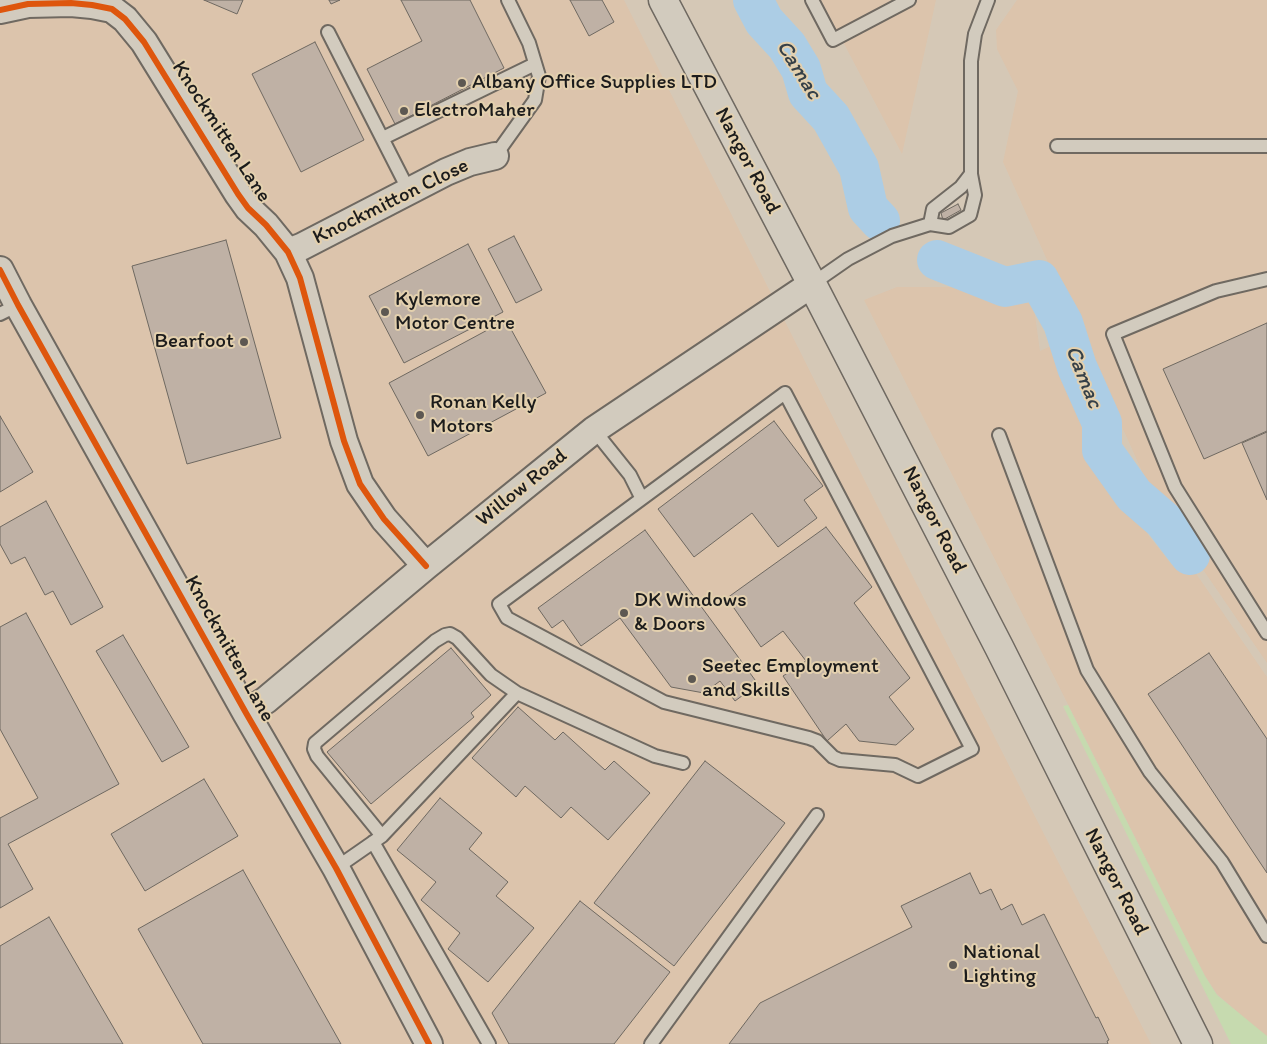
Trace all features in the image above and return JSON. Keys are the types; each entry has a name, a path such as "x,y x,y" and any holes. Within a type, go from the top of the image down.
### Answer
{"main road":[{"name":"Nangor Road","path":"663,0 994,638 1198,1044"}],"street":[{"name":"Knockmitten Lane","path":"0,10 28,4 70,3 112,9 125,19 144,42 248,208 271,230 288,252 300,278 344,441 360,484 384,519 426,566"},
{"name":"Knockmitton Close","path":"288,252 446,172 470,162 496,156"},
{"name":"Knockmitten Lane","path":"0,270 9,310 336,868 429,1044"},
{"name":"Willow Road","path":"246,713 266,700 426,566 594,430 812,284"}],"lane":[{"path":"496,156 535,100 539,76 529,43 508,0"},
{"path":"812,0 833,40 888,5 909,0"},
{"path":"812,284 848,259 892,236 930,224 949,227 970,215 975,195 971,174 971,61 975,34 988,0"},
{"path":"328,32 409,190"},
{"path":"382,138 535,64"},
{"path":"1057,146 1267,146"},
{"path":"930,224 933,210 961,187 971,174"},
{"path":"1267,279 1216,292 1113,334 1175,486 1267,633"},
{"path":"785,393 972,749 918,776 895,765 840,760 833,757 817,741 808,738 664,702 507,618 499,604 641,498 785,393"},
{"path":"594,430 630,475 641,498"},
{"path":"999,436 1087,670 1150,772 1222,862 1267,936"},
{"path":"489,1044 378,839 317,756 314,749 315,743 435,641 450,634 457,638 491,675 517,693 656,756 683,762"},
{"path":"336,868 378,839 517,693"},
{"path":"651,1044 817,816"}],"shaded area":[{"path":"0,0 624,0 913,577 1151,1044 0,1044"},
{"path":"821,0 936,0 902,154"},
{"path":"1017,0 1267,0 1267,663 1154,498 1003,162 1018,91 997,49 996,30"},
{"path":"897,287 1031,287 1040,351 1053,345 1148,535 1172,565 1184,556 1267,677 1267,1038 1217,994 1205,976 864,300"}],"green space":[{"path":"1068,705 1205,976 1217,995 1267,1036 1267,1044 1231,1044 1063,706"}],"building":[{"path":"204,0 243,0 237,14"},
{"path":"329,0 340,0 331,4"},
{"path":"401,0 470,0 504,68 395,124 367,69 422,41"},
{"path":"570,0 602,0 614,22 589,36"},
{"path":"315,42 364,140 301,172 252,74"},
{"path":"958,204 961,210 943,220 941,213"},
{"path":"514,236 542,290 516,303 488,249"},
{"path":"226,240 281,438 187,464 132,266"},
{"path":"468,244 503,312 404,363 369,296"},
{"path":"506,320 546,393 428,456 389,383"},
{"path":"1267,323 1267,431 1204,459 1163,369"},
{"path":"0,416 33,472 0,492"},
{"path":"774,421 823,486 804,500 817,518 778,547 752,513 694,557 658,509"},
{"path":"1267,432 1267,500 1242,443"},
{"path":"46,501 103,607 71,625 53,591 45,595 25,557 11,564 0,544 0,527"},
{"path":"826,527 872,587 854,603 910,678 889,697 914,729 896,745 859,741 846,724 827,741 783,676 806,661 783,631 761,647 727,598"},
{"name":"DK Windows & Doors","path":"645,530 758,684 735,701 720,681 704,693 671,687 620,618 581,646 563,620 552,628 538,608"},
{"path":"26,613 119,784 8,844 33,889 0,908 0,818 38,798 0,729 0,627"},
{"path":"123,635 189,747 162,762 96,651"},
{"path":"451,648 491,695 471,713 474,717 371,804 327,752"},
{"path":"1209,653 1267,739 1267,873 1148,694"},
{"path":"518,707 555,740 563,732 605,770 614,761 650,793 608,840 571,807 561,818 525,786 516,797 472,758"},
{"path":"705,761 785,823 674,966 594,903"},
{"path":"204,779 238,836 145,891 111,834"},
{"path":"440,798 482,833 469,849 508,882 496,896 534,928 488,982 448,949 460,933 421,900 436,882 397,850"},
{"path":"243,870 341,1044 203,1044 138,929"},
{"name":"National Lighting","path":"970,873 980,894 991,889 1001,910 1012,904 1022,925 1044,914 1096,1018 1098,1017 1109,1040 1107,1041 1108,1044 729,1044 760,1003 912,927 901,906"},
{"path":"580,901 670,972 614,1044 509,1044 492,1013"},
{"path":"49,917 123,1044 0,1044 0,946"}],"waterway":[{"name":"Camac","path":"753,0 764,21 787,46 801,69 808,93 831,118 859,168 868,208 880,221"},
{"name":"Camac","path":"937,260 1005,287 1039,280 1063,323 1077,367 1102,423 1102,450 1134,495 1164,521 1190,555"}],"cycle path":[{"path":"0,10 28,4 71,3 112,9 125,19 144,42 238,194 248,208 266,225 288,252 300,278 344,441 360,484 384,519 426,566"},
{"path":"0,270 246,713 336,868 429,1044"}],"place":[{"name":"Albany Office Supplies LTD","path":"462,83"},
{"name":"ElectroMaher","path":"404,111"},
{"name":"Kylemore Motor Centre","path":"385,312"},
{"name":"Bearfoot","path":"244,342"},
{"name":"Ronan Kelly Motors","path":"420,415"},
{"name":"DK Windows & Doors","path":"624,613"},
{"name":"Seetec Employment and Skills","path":"692,679"},
{"name":"National Lighting","path":"953,965"}]}
